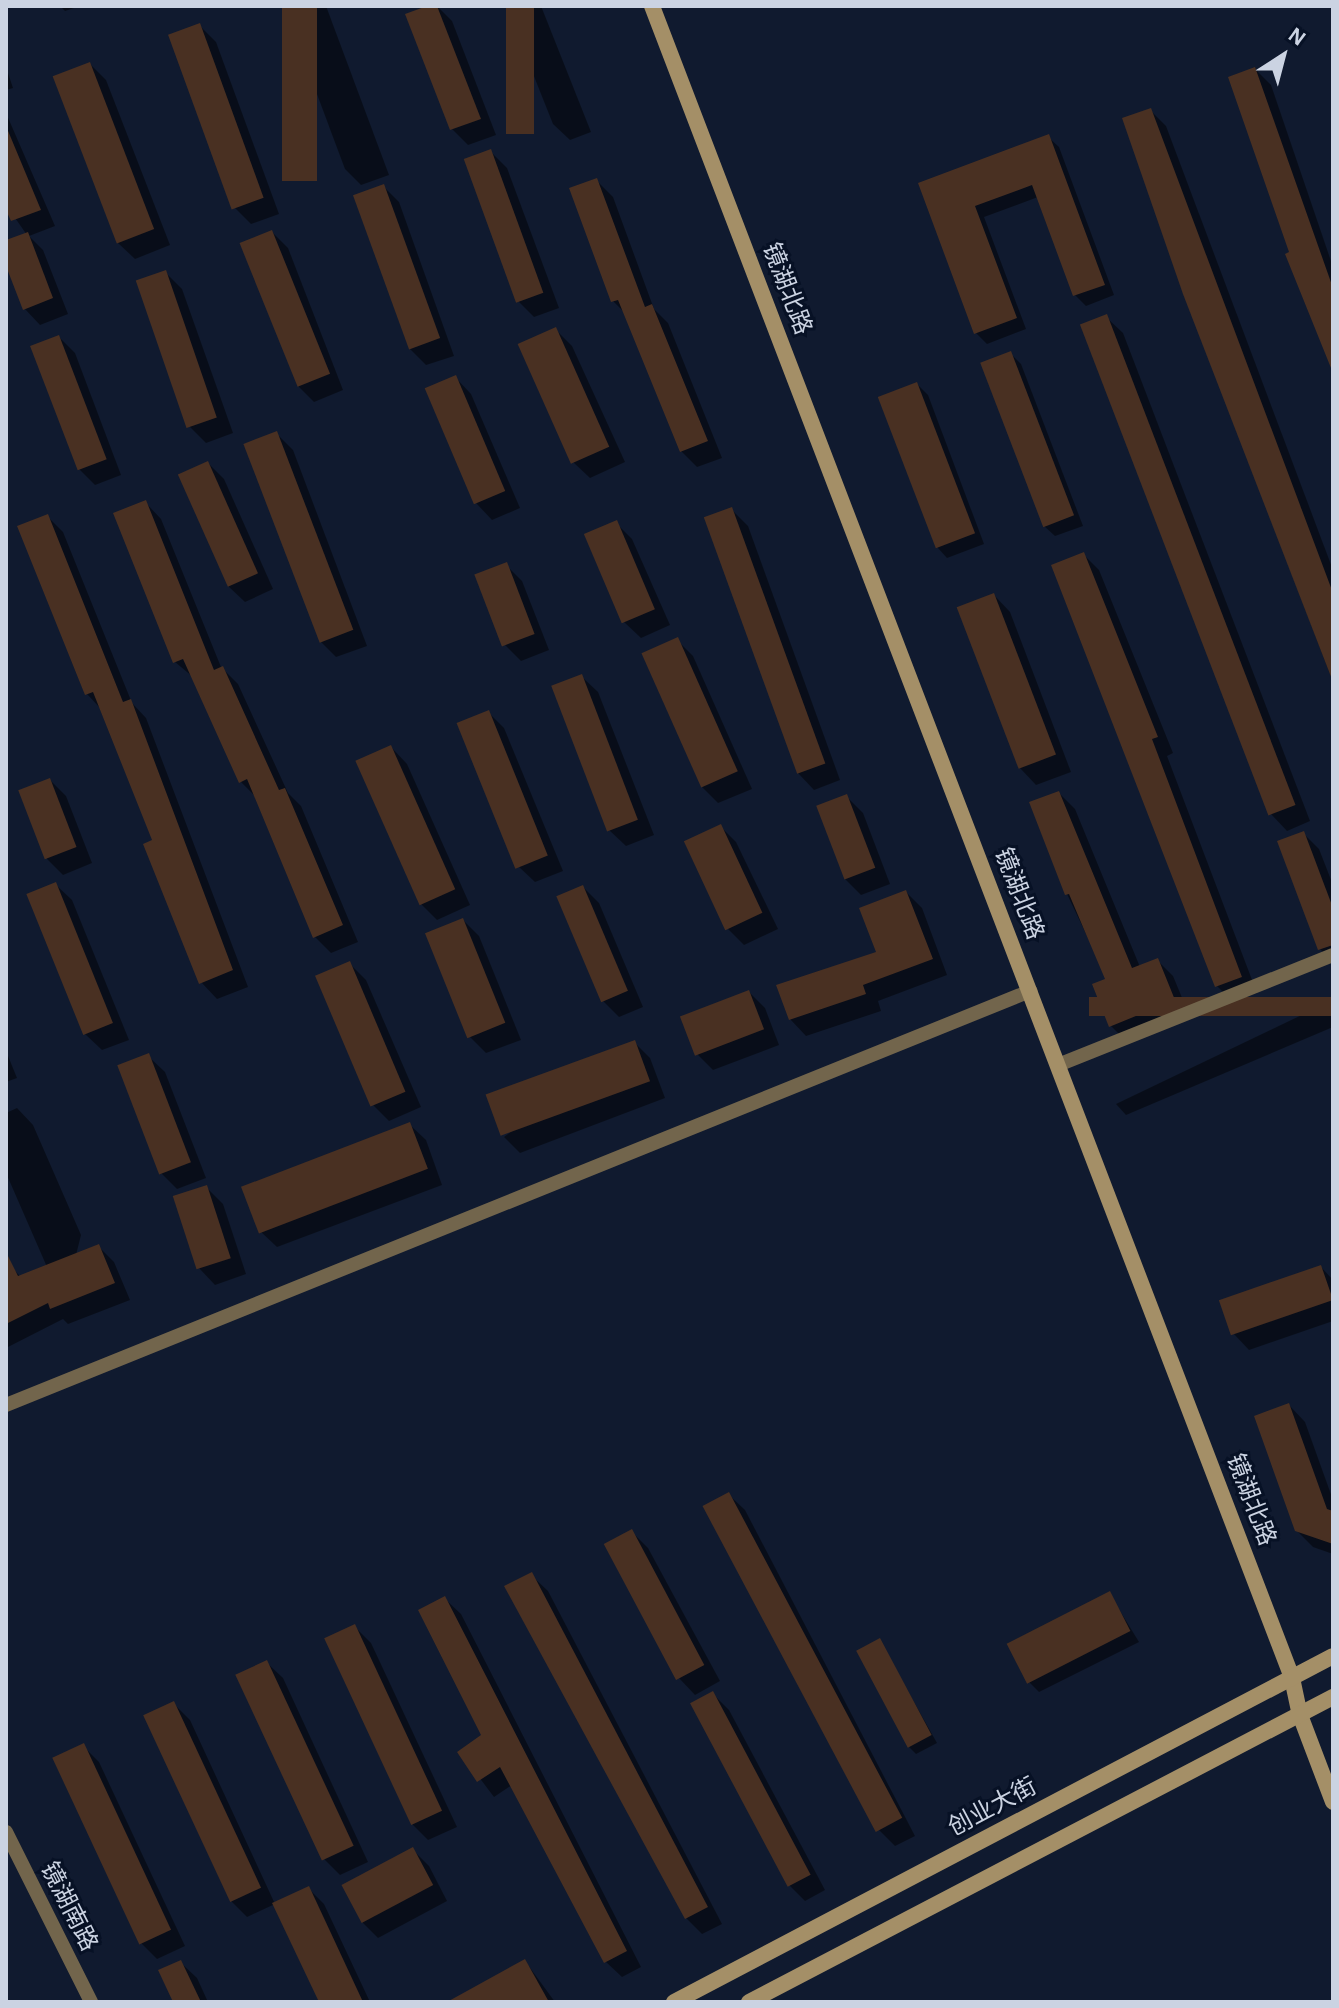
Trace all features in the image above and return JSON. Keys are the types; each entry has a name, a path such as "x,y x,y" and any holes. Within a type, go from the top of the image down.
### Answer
{"street":[{"name":"镜湖北路","path":"652,6 1292,1678 1300,1715 1333,1802"},
{"path":"1058,1065 1333,955"},
{"path":"6,1405 1030,991"},
{"name":"创业大街","path":"674,2002 1333,1656"},
{"path":"749,2002 1333,1697"},
{"name":"镜湖南路","path":"6,1832 91,2002"}],"building":[{"path":"282,6 317,6 317,181 282,181"},
{"path":"427,6 437,6 481,119 450,130 405,14"},
{"path":"506,6 534,6 534,134 506,134"},
{"path":"200,23 264,198 232,209 168,35"},
{"path":"90,62 154,229 117,243 53,76"},
{"path":"1255,67 1333,288 1333,373 1285,254 1289,252 1228,77"},
{"path":"1151,108 1333,593 1333,682 1183,294 1122,118"},
{"path":"6,126 41,210 11,221 6,210"},
{"path":"1049,134 1105,285 1073,296 1032,185 975,206 1017,318 974,334 918,183"},
{"path":"491,149 543,293 516,303 464,159"},
{"path":"597,178 645,307 652,304 708,441 680,452 618,300 611,302 569,188"},
{"path":"384,184 440,338 409,349 353,195"},
{"path":"272,230 330,374 298,387 240,243"},
{"path":"28,232 53,298 23,310 6,266 6,240"},
{"path":"166,270 217,418 187,428 136,280"},
{"path":"1107,314 1296,805 1268,815 1080,324"},
{"path":"556,327 609,447 571,464 518,344"},
{"path":"59,335 107,459 78,470 30,346"},
{"path":"1011,351 1074,515 1043,527 980,363"},
{"path":"456,375 505,491 474,504 425,388"},
{"path":"917,382 975,533 936,548 878,397"},
{"path":"277,431 353,630 320,643 243,444"},
{"path":"208,461 258,573 228,587 178,474"},
{"path":"146,500 214,670 223,666 279,790 285,788 343,925 313,938 247,779 239,783 183,659 173,663 113,513"},
{"path":"732,507 825,764 797,774 704,517"},
{"path":"48,514 123,702 131,699 233,970 199,984 143,844 152,840 93,692 85,695 17,526"},
{"path":"617,520 655,609 622,623 584,534"},
{"path":"1084,552 1158,737 1152,739 1242,977 1215,987 1051,565"},
{"path":"507,562 535,634 502,646 474,575"},
{"path":"994,593 1056,755 1019,769 957,607"},
{"path":"678,637 738,771 701,788 641,653"},
{"path":"582,674 638,820 607,831 551,686"},
{"path":"489,710 548,856 515,869 457,723"},
{"path":"391,745 455,889 420,905 355,761"},
{"path":"50,778 77,847 45,859 18,790"},
{"path":"1059,791 1132,968 1158,958 1175,1000 1109,1027 1092,984 1105,979 1069,894 1065,895 1029,802"},
{"path":"847,794 875,868 845,880 816,806"},
{"path":"721,824 762,913 725,930 684,841"},
{"path":"1304,831 1333,908 1333,945 1318,950 1277,841"},
{"path":"56,882 113,1023 83,1035 26,894"},
{"path":"583,885 628,991 601,1002 556,896"},
{"path":"906,890 933,959 863,985 866,994 789,1020 776,985 876,952 859,908"},
{"path":"463,918 505,1023 467,1038 425,933"},
{"path":"350,961 405,1092 371,1107 315,976"},
{"path":"749,990 764,1029 695,1056 680,1017"},
{"path":"1089,997 1333,997 1333,1016 1089,1016"},
{"path":"635,1040 650,1081 501,1136 486,1094"},
{"path":"149,1053 191,1162 159,1174 117,1065"},
{"path":"410,1122 428,1169 259,1234 241,1187"},
{"path":"207,1185 231,1258 197,1269 173,1196"},
{"path":"99,1244 115,1283 50,1309 48,1303 6,1324 6,1252 18,1276"},
{"path":"1321,1265 1333,1300 1231,1335 1219,1300"},
{"path":"1289,1403 1327,1509 1333,1511 1333,1544 1295,1531 1254,1416"},
{"path":"729,1492 902,1818 876,1832 703,1506"},
{"path":"632,1529 704,1665 676,1680 604,1544"},
{"path":"532,1572 708,1907 685,1919 504,1586"},
{"path":"1110,1591 1130,1631 1027,1684 1007,1644"},
{"path":"445,1596 627,1951 604,1963 500,1767 477,1782 457,1752 481,1735 418,1610"},
{"path":"355,1624 442,1811 411,1825 324,1638"},
{"path":"880,1638 932,1735 908,1748 856,1651"},
{"path":"267,1660 354,1846 322,1861 235,1675"},
{"path":"713,1691 811,1875 788,1887 690,1703"},
{"path":"174,1701 261,1888 230,1902 143,1715"},
{"path":"84,1743 171,1930 139,1944 52,1758"},
{"path":"413,1847 433,1885 362,1923 341,1885"},
{"path":"309,1886 363,2002 319,2002 272,1903"},
{"path":"525,1959 549,2002 447,2002"},
{"path":"181,1960 201,2002 173,2002 158,1970"}]}
